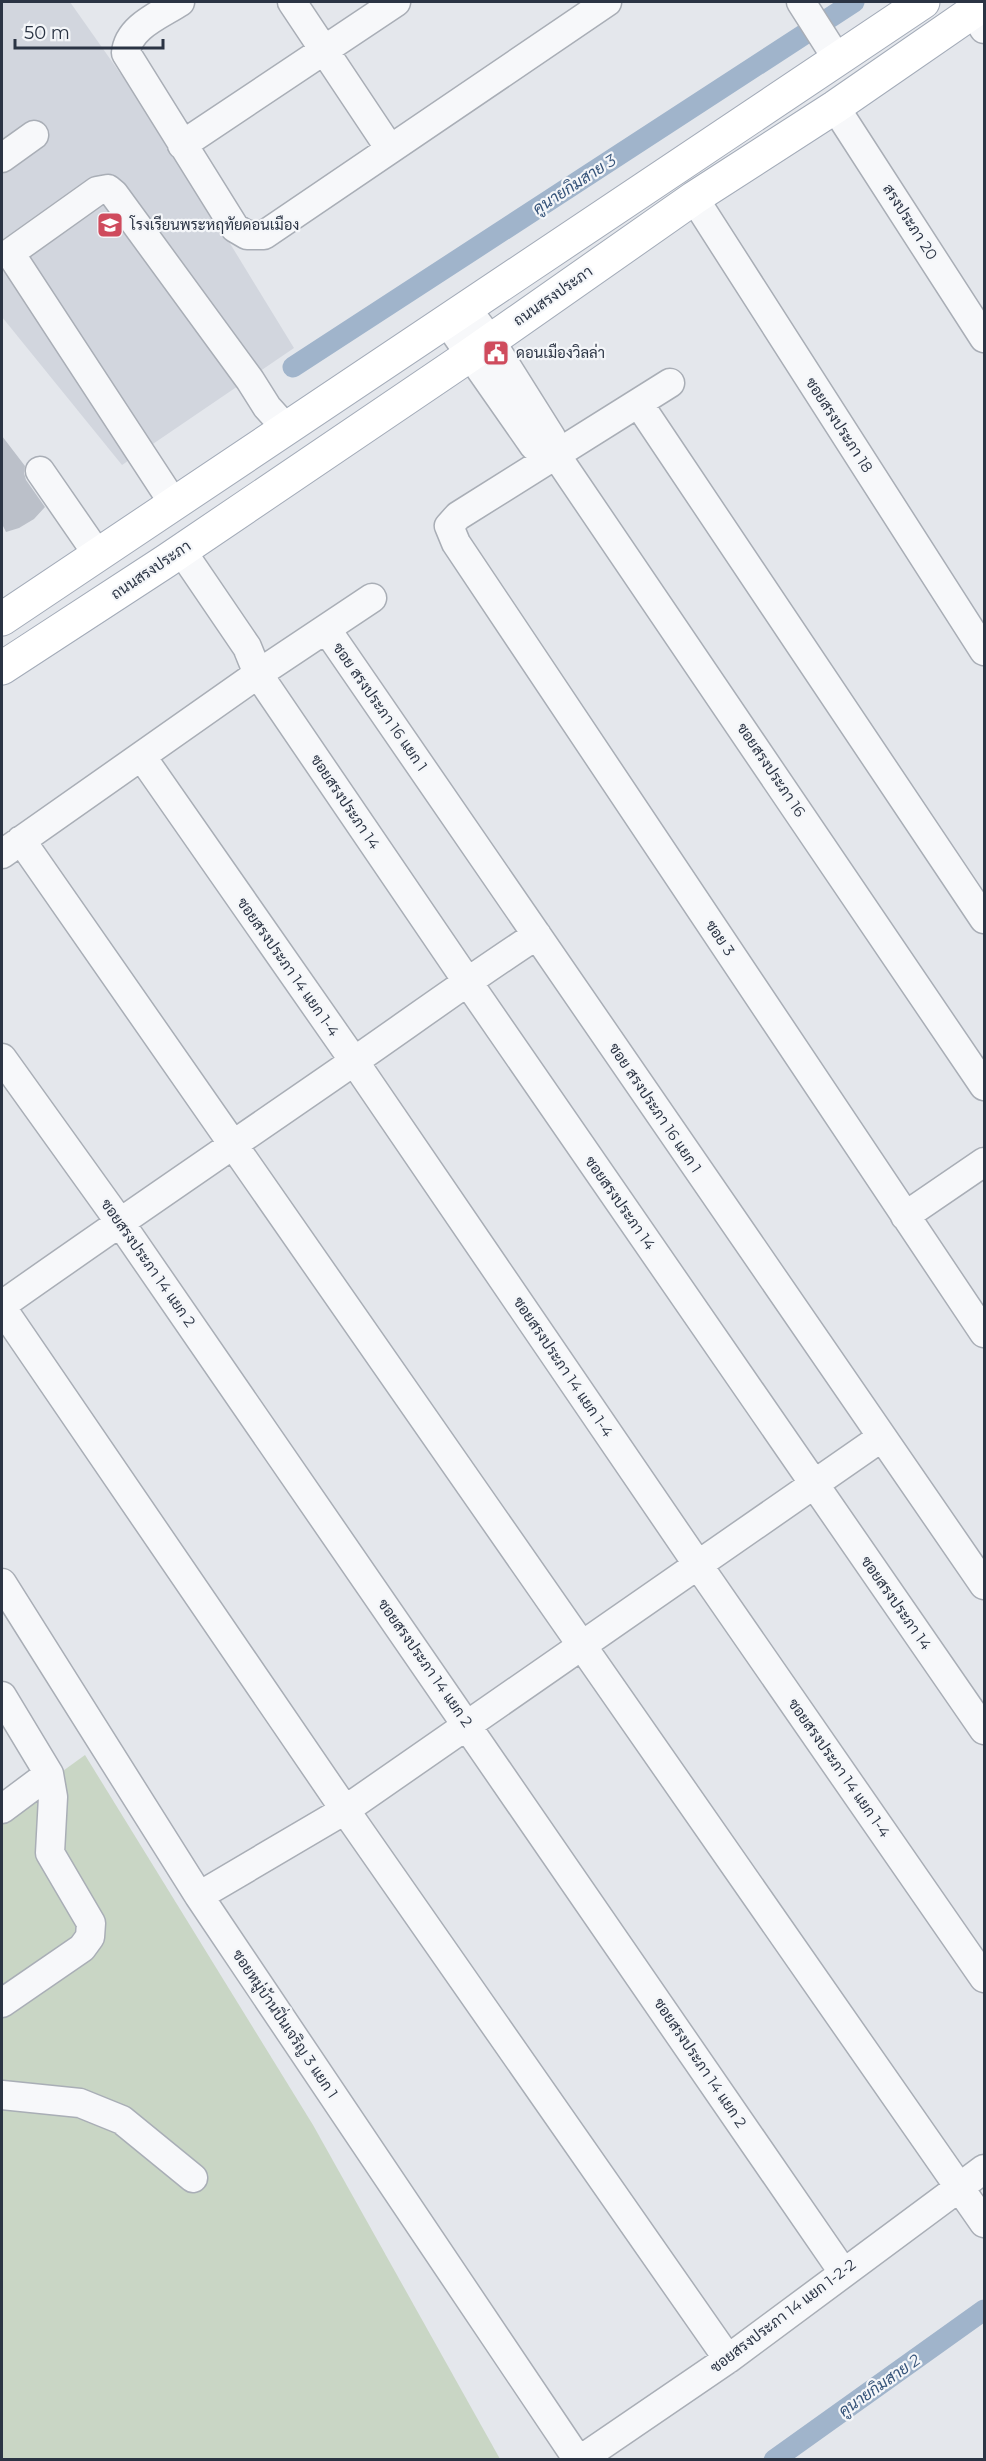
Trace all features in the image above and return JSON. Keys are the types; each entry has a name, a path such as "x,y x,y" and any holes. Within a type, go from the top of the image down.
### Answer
{"main road":[{"path":"2,619 174,504 276,417 456,314 831,48 923,2"},
{"name":"ถนนสรงประภา","path":"2,668 174,556 480,348 694,198 981,15"}],"street":[{"path":"180,2 135,32 127,41 126,53 235,228 247,235 264,235 599,4"},
{"path":"292,2 390,149"},
{"path":"182,145 396,2"},
{"path":"806,8 831,48"},
{"name":"สรงประภา 20","path":"835,107 984,338"},
{"path":"2,158 34,135"},
{"path":"174,504 6,250 98,191 108,189 276,417"},
{"name":"ซอยสรงประภา 18","path":"694,198 984,651"},
{"name":"ซอยสรงประภา 16","path":"456,314 551,437 556,454 601,517 984,1086"},
{"path":"556,454 670,383"},
{"path":"639,404 984,919"},
{"name":"ซอย 3","path":"556,454 458,516 449,526 456,543 984,1333"},
{"path":"40,471 98,555"},
{"name":"ซอยสรงประภา 14","path":"174,556 247,647 258,674 984,1730"},
{"path":"372,598 258,674 11,847 233,1144 984,2223"},
{"name":"ซอย สรงประภา 16 แยก 1","path":"327,630 984,1585"},
{"name":"ซอยสรงประภา 14 แยก 1-4","path":"142,757 354,1061 698,1565 984,1978"},
{"path":"537,935 119,1221 2,1307 345,1810 728,2359"},
{"name":"ซอยสรงประภา 14 แยก 2","path":"2,1058 119,1221 843,2272"},
{"path":"905,1216 984,1162"},
{"path":"199,1896 345,1810 882,1437"},
{"name":"ซอยหมู่บ้านปิ่นเจริญ 3 แยก 1","path":"2,1582 199,1896 579,2460"},
{"path":"2,1696 49,1774 53,1797 50,1853 91,1923 90,1937 82,1948 2,2003"},
{"path":"2,1809 49,1774"},
{"path":"2,2095 80,2103 122,2120 193,2178"},
{"name":"ซอยสรงประภา 14 แยก 1-2-2","path":"579,2460 728,2359 984,2169"}],"shaded area":[{"name":"โรงเรียนพระหฤทัยดอนเมือง","path":"2,2 70,2 163,134 294,348 122,465 2,317"}],"green space":[{"path":"85,1755 313,2125 500,2459 2,2459 2,1815"}],"building":[{"path":"2,436 25,466 26,480 45,507 34,519 19,528 6,532 2,524"}],"waterway":[{"name":"คูนายกิมสาย 3","path":"293,367 854,2"},
{"name":"คูนายกิมสาย 2","path":"774,2460 984,2310"}],"place":[{"name":"โรงเรียนพระหฤทัยดอนเมือง","path":"110,225"},
{"name":"ดอนเมืองวิลล่า","path":"496,353"}]}
